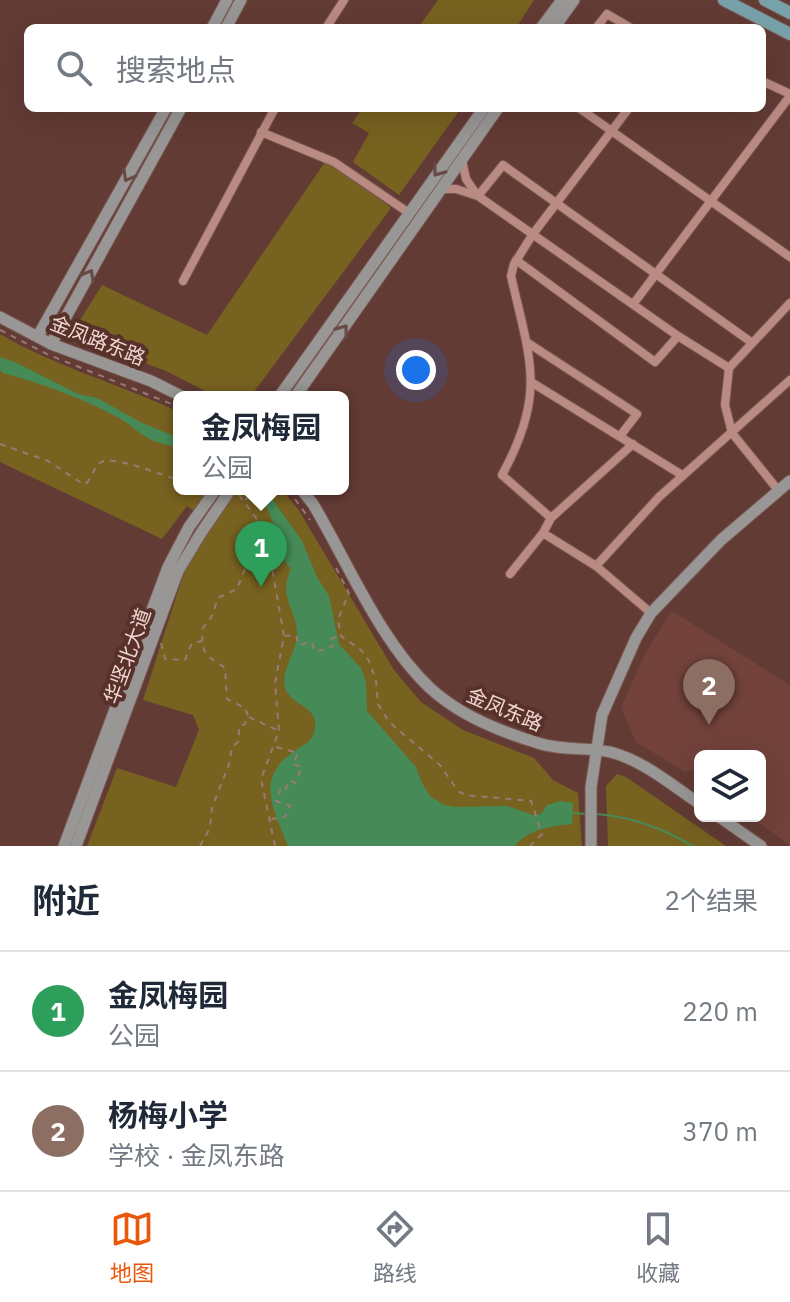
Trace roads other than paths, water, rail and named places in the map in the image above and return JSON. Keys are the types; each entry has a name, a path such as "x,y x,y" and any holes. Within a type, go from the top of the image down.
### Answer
{"main road":[{"path":"214,24 227,0"},
{"path":"228,24 241,0"},
{"path":"544,24 562,0"},
{"path":"557,24 574,0"},
{"path":"724,0 790,34"},
{"path":"765,0 790,13"},
{"path":"38,336 164,112"},
{"path":"51,344 179,112"},
{"path":"283,391 481,112"},
{"path":"300,391 495,112"},
{"name":"金凤路东路","path":"0,317 51,344 173,392"},
{"path":"591,846 591,787 602,715 651,613 721,540 790,481"},
{"name":"华坚北大道","path":"76,846 178,571 213,495"},
{"name":"华坚北大道","path":"64,846 168,567 225,495"},
{"name":"金凤东路","path":"300,495 313,504 409,665 454,707 513,735 555,747 595,749 631,760 694,800"},
{"path":"727,822 761,846"}],"street":[{"path":"329,24 344,0"},
{"path":"599,24 607,14 624,24"},
{"path":"634,303 790,95 766,83"},
{"path":"183,281 273,112"},
{"path":"584,112 790,257"},
{"path":"551,518 502,475 528,416 531,382 528,343 511,276 516,260 533,234 626,112"},
{"path":"261,132 334,162 409,213"},
{"path":"462,160 466,179 478,196"},
{"path":"478,196 503,165 751,342"},
{"path":"441,189 464,190 478,196 678,336 729,368"},
{"path":"516,260 655,362 678,336"},
{"path":"778,490 732,433 725,405 729,368 790,303"},
{"path":"528,343 637,414 620,436"},
{"path":"596,566 659,497 790,380"},
{"path":"531,382 682,475"},
{"path":"510,574 543,533 551,518 633,444"},
{"path":"543,533 596,566 651,613"}],"waterway":[{"path":"573,813 587,814"},
{"path":"597,814 646,824 692,846"}],"place":[{"name":"金凤梅园","path":"261,587"},
{"name":"杨梅小学","path":"709,725"}]}
